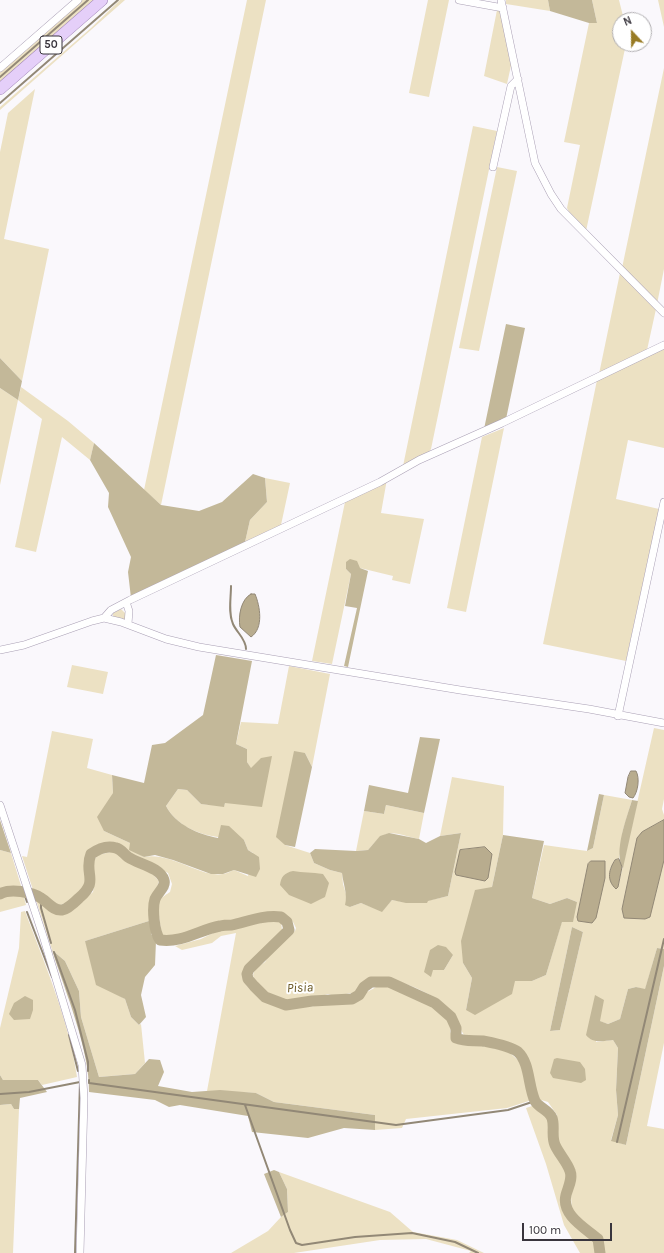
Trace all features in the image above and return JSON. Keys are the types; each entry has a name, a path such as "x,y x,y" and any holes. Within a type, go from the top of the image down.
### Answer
{"main road":[{"name":"50","path":"0,89 102,0"}],"street":[{"path":"0,68 78,0"},
{"path":"459,0 503,8"},
{"path":"501,0 535,162 550,194 561,209 664,313"},
{"path":"493,166 511,86 518,79"},
{"path":"104,618 111,610 126,602 380,482 419,460 502,423 664,345"},
{"path":"618,716 664,502"},
{"path":"126,602 129,611 128,624"},
{"path":"0,650 24,645 104,618 128,624 166,639 199,647 460,690 589,709 664,724"},
{"path":"0,805 82,1065 84,1098 80,1253"}],"shaded area":[{"path":"80,0 94,0 0,82 0,70"},
{"path":"120,0 125,0 0,110 0,107 91,28"},
{"path":"247,0 266,0 161,505 144,490"},
{"path":"428,0 449,0 429,97 409,93"},
{"path":"506,0 548,0 550,11 506,4"},
{"path":"548,0 592,0 597,23 589,23 550,11"},
{"path":"592,0 619,0 622,12 612,12 612,52 624,52 586,231 570,214 567,208 580,145 564,142 589,23 597,23"},
{"path":"658,0 664,0 664,27"},
{"path":"497,10 502,12 512,61 507,84 484,76"},
{"path":"664,68 664,269 657,304 622,268"},
{"path":"35,89 4,239 49,249 22,381 0,358 0,152 8,113"},
{"path":"473,126 497,131 431,449 427,455 403,466"},
{"path":"497,167 517,171 479,351 459,348"},
{"path":"620,273 656,309 647,350 599,374"},
{"path":"506,324 525,328 506,419 484,429"},
{"path":"664,348 664,448 628,440 616,499 659,509 626,661 543,644 597,380"},
{"path":"0,358 22,381 18,400 0,388"},
{"path":"21,387 68,421 94,443 90,460 62,437 36,552 15,547 42,419 18,400"},
{"path":"0,388 18,400 0,485"},
{"path":"504,428 466,612 447,608 482,437"},
{"path":"94,443 161,505 199,511 222,502 253,474 265,478 267,502 250,520 245,542 131,598 128,572 131,557 108,507 109,493 90,460"},
{"path":"265,478 290,483 281,525 245,542 250,520 267,502"},
{"path":"387,479 381,513 424,519 410,584 392,580 393,576 360,568 346,569 351,574 332,664 312,661 345,502"},
{"path":"350,559 357,561 360,568 368,571 348,667 344,666 357,608 345,606 351,574 346,569 346,562"},
{"path":"251,594 255,594 260,617 258,628 251,637 240,627 239,618 241,608 245,600"},
{"path":"121,609 125,613 125,620 113,617 113,613"},
{"path":"216,655 252,661 236,744 247,749 247,762 251,768 261,758 272,756 262,807 225,803 224,807 201,804 187,790 178,789 166,806 170,813 188,828 203,834 218,838 221,825 229,826 244,840 248,850 259,857 260,869 256,877 234,870 223,874 211,874 155,855 144,857 129,850 130,843 104,831 97,817 113,793 112,775 144,783 152,745 165,743 203,715"},
{"path":"72,665 108,672 103,694 67,687"},
{"path":"289,666 330,674 312,767 305,753 285,845 310,853 314,863 330,870 342,873 343,884 350,907 361,903 382,911 392,900 407,902 448,896 461,833 440,836 452,777 504,786 503,835 492,887 463,963 472,978 466,1010 515,981 532,981 546,975 562,921 577,902 567,898 550,904 532,898 544,845 587,851 593,848 604,795 632,800 623,830 619,859 615,860 610,869 618,887 654,728 664,730 664,799 662,809 664,815 664,949 657,948 645,990 636,987 628,989 620,1019 608,1024 599,1021 601,1013 595,996 596,1042 613,1040 618,1048 616,1090 618,1115 611,1140 626,1145 664,966 664,1043 647,1126 664,1129 664,1253 603,1253 601,1239 572,1211 571,1197 574,1174 568,1157 556,1142 557,1115 548,1102 538,1099 529,1065 525,1057 519,1050 500,1041 464,1035 448,1009 431,995 399,981 378,978 366,981 358,992 334,996 328,994 302,1001 287,1001 280,999 264,990 254,979 253,975 255,969 265,962 273,949 295,931 296,928 293,922 280,912 256,915 201,928 176,937 165,938 162,935 158,907 161,899 170,892 172,884 168,873 133,856 123,846 118,844 94,848 89,851 86,856 89,875 87,887 69,901 56,906 38,891 33,890 22,856 27,857 52,731 93,739 87,768 112,775 113,793 104,831 130,843 134,851 144,857 154,856 165,858 214,874 224,874 234,870 248,876 253,853 248,850 244,840 211,836 190,829 180,823 166,806 178,789 187,790 201,804 224,806 251,769 247,762 247,749 236,744 241,722 278,724","holes":["572,927 583,932 560,1030 550,1031","453,955 444,970 433,970"]},
{"path":"420,737 440,739 424,813 386,805 384,814 364,811 369,785 408,793"},
{"path":"294,751 305,753 312,767 295,847 285,845 276,837"},
{"path":"631,771 636,771 638,777 637,789 633,798 629,797 625,793 628,777"},
{"path":"599,794 604,795 593,848 587,851"},
{"path":"632,800 638,801 623,868 619,853 620,844"},
{"path":"386,805 424,813 419,839 390,833 380,837 368,850 356,851 364,811 384,814"},
{"path":"0,820 11,853 0,850"},
{"path":"664,820 664,860 650,917 645,919 624,918 622,909 637,838 642,832"},
{"path":"389,833 419,839 426,843 440,836 461,833 448,896 428,901 427,903 406,903 392,900 382,912 361,903 350,907 345,905 346,893 342,873 330,870 314,863 310,853 315,849 356,851 368,850 380,836"},
{"path":"503,835 544,841 532,898 550,904 567,898 577,902 573,922 562,922 546,975 532,981 515,981 512,994 475,1015 466,1010 472,978 463,963 461,941 475,890 492,887"},
{"path":"485,847 492,854 488,878 485,881 456,875 455,872 460,850"},
{"path":"0,850 11,853 22,889 12,888 0,891"},
{"path":"115,851 139,868 149,870 159,881 152,902 152,920 85,941 115,993 125,999 131,1017 139,1025 141,1024 145,1063 135,1074 99,1077 81,1017 79,991 65,961 52,950 36,900 46,907 60,913 71,910 93,892 95,880 93,861 98,855"},
{"path":"619,859 622,867 618,887 616,889 611,882 610,871 615,860"},
{"path":"591,861 605,861 605,878 596,918 592,923 578,921 577,917 588,864"},
{"path":"293,871 323,874 329,883 325,897 311,904 289,895 280,885 284,876"},
{"path":"8,894 18,894 24,897 26,905 0,912 0,899"},
{"path":"25,911 62,1014 77,1077 42,1085 38,1080 3,1080 0,1075 0,1028 19,948 21,912"},
{"path":"274,919 281,921 282,930 250,964 243,978 247,986 258,995 274,1005 290,1008 358,1001 367,992 378,986 386,985 399,989 414,999 437,1008 453,1026 450,1031 453,1039 459,1043 489,1047 509,1052 521,1063 532,1100 507,1108 406,1119 402,1128 375,1130 375,1115 274,1102 256,1093 207,1091 236,933 221,936 212,943 182,950 175,946 201,939 221,929"},
{"path":"152,920 151,934 156,941 155,965 145,977 141,995 146,1017 139,1025 131,1017 125,999 96,985 85,941"},
{"path":"572,927 583,932 560,1030 550,1031"},
{"path":"438,945 446,947 453,955 444,970 433,970 431,977 424,972 430,950"},
{"path":"657,948 664,949 664,966 626,1145 611,1141 618,1115 616,1090 618,1048 613,1040 595,1041 586,1035 595,995 604,1000 600,1021 608,1024 620,1019 628,989 636,987 645,989"},
{"path":"52,950 65,961 79,991 81,1017 99,1077 135,1074 149,1059 160,1060 164,1072 158,1086 192,1092 220,1090 256,1093 274,1102 375,1115 375,1130 344,1128 308,1138 252,1132 248,1116 180,1105 169,1107 155,1100 89,1092 88,1076 81,1039"},
{"path":"25,996 33,1000 33,1010 30,1019 14,1020 9,1014 14,1003"},
{"path":"557,1058 580,1062 585,1069 586,1080 581,1083 553,1078 550,1073 554,1059"},
{"path":"0,1075 3,1080 38,1080 47,1092 20,1098 19,1109 14,1109 11,1104 0,1105"},
{"path":"11,1104 14,1109 19,1109 13,1253 0,1253 0,1105"},
{"path":"535,1105 547,1113 550,1119 550,1138 552,1146 564,1166 569,1179 567,1187 562,1195 565,1211 574,1223 591,1237 595,1247 595,1253 580,1253 564,1225 546,1164 526,1108"},
{"path":"274,1170 279,1172 287,1189 288,1212 281,1217 264,1174"},
{"path":"279,1172 390,1212 413,1232 457,1240 484,1253 469,1253 471,1251 426,1239 380,1240 294,1253 231,1253 268,1231 288,1212 287,1189"}],"waterway":[{"path":"0,77 88,0"},
{"path":"0,103 118,0"},
{"path":"231,586 231,620 245,642 246,649"},
{"name":"Pisia","path":"0,894 9,891 27,893 41,898 56,909 62,910 69,907 89,887 89,861 91,854 103,848 116,848 128,857 158,872 164,880 163,887 154,903 154,920 160,940 176,940 223,925 232,925 262,918 281,917 287,922 289,930 249,969 247,974 248,979 265,997 286,1005 312,1001 352,999 359,995 364,987 371,982 389,982 435,1003 451,1017 456,1028 456,1038 487,1042 515,1050 525,1062 535,1101 551,1115 555,1145 567,1164 571,1174 571,1180 565,1202 567,1209 570,1215 581,1226 598,1239 600,1253"},
{"path":"24,893 27,902"},
{"path":"41,898 41,908 51,943"},
{"path":"27,912 52,977"},
{"path":"617,1142 664,939"},
{"path":"54,952 75,1010 88,1062 88,1071"},
{"path":"69,1035 78,1071"},
{"path":"89,1080 89,1083 396,1125 508,1110 535,1101"},
{"path":"0,1094 29,1092 80,1082"},
{"path":"75,1253 80,1082"},
{"path":"245,1105 296,1243 302,1245 355,1237 412,1233 455,1242 478,1253"}]}
